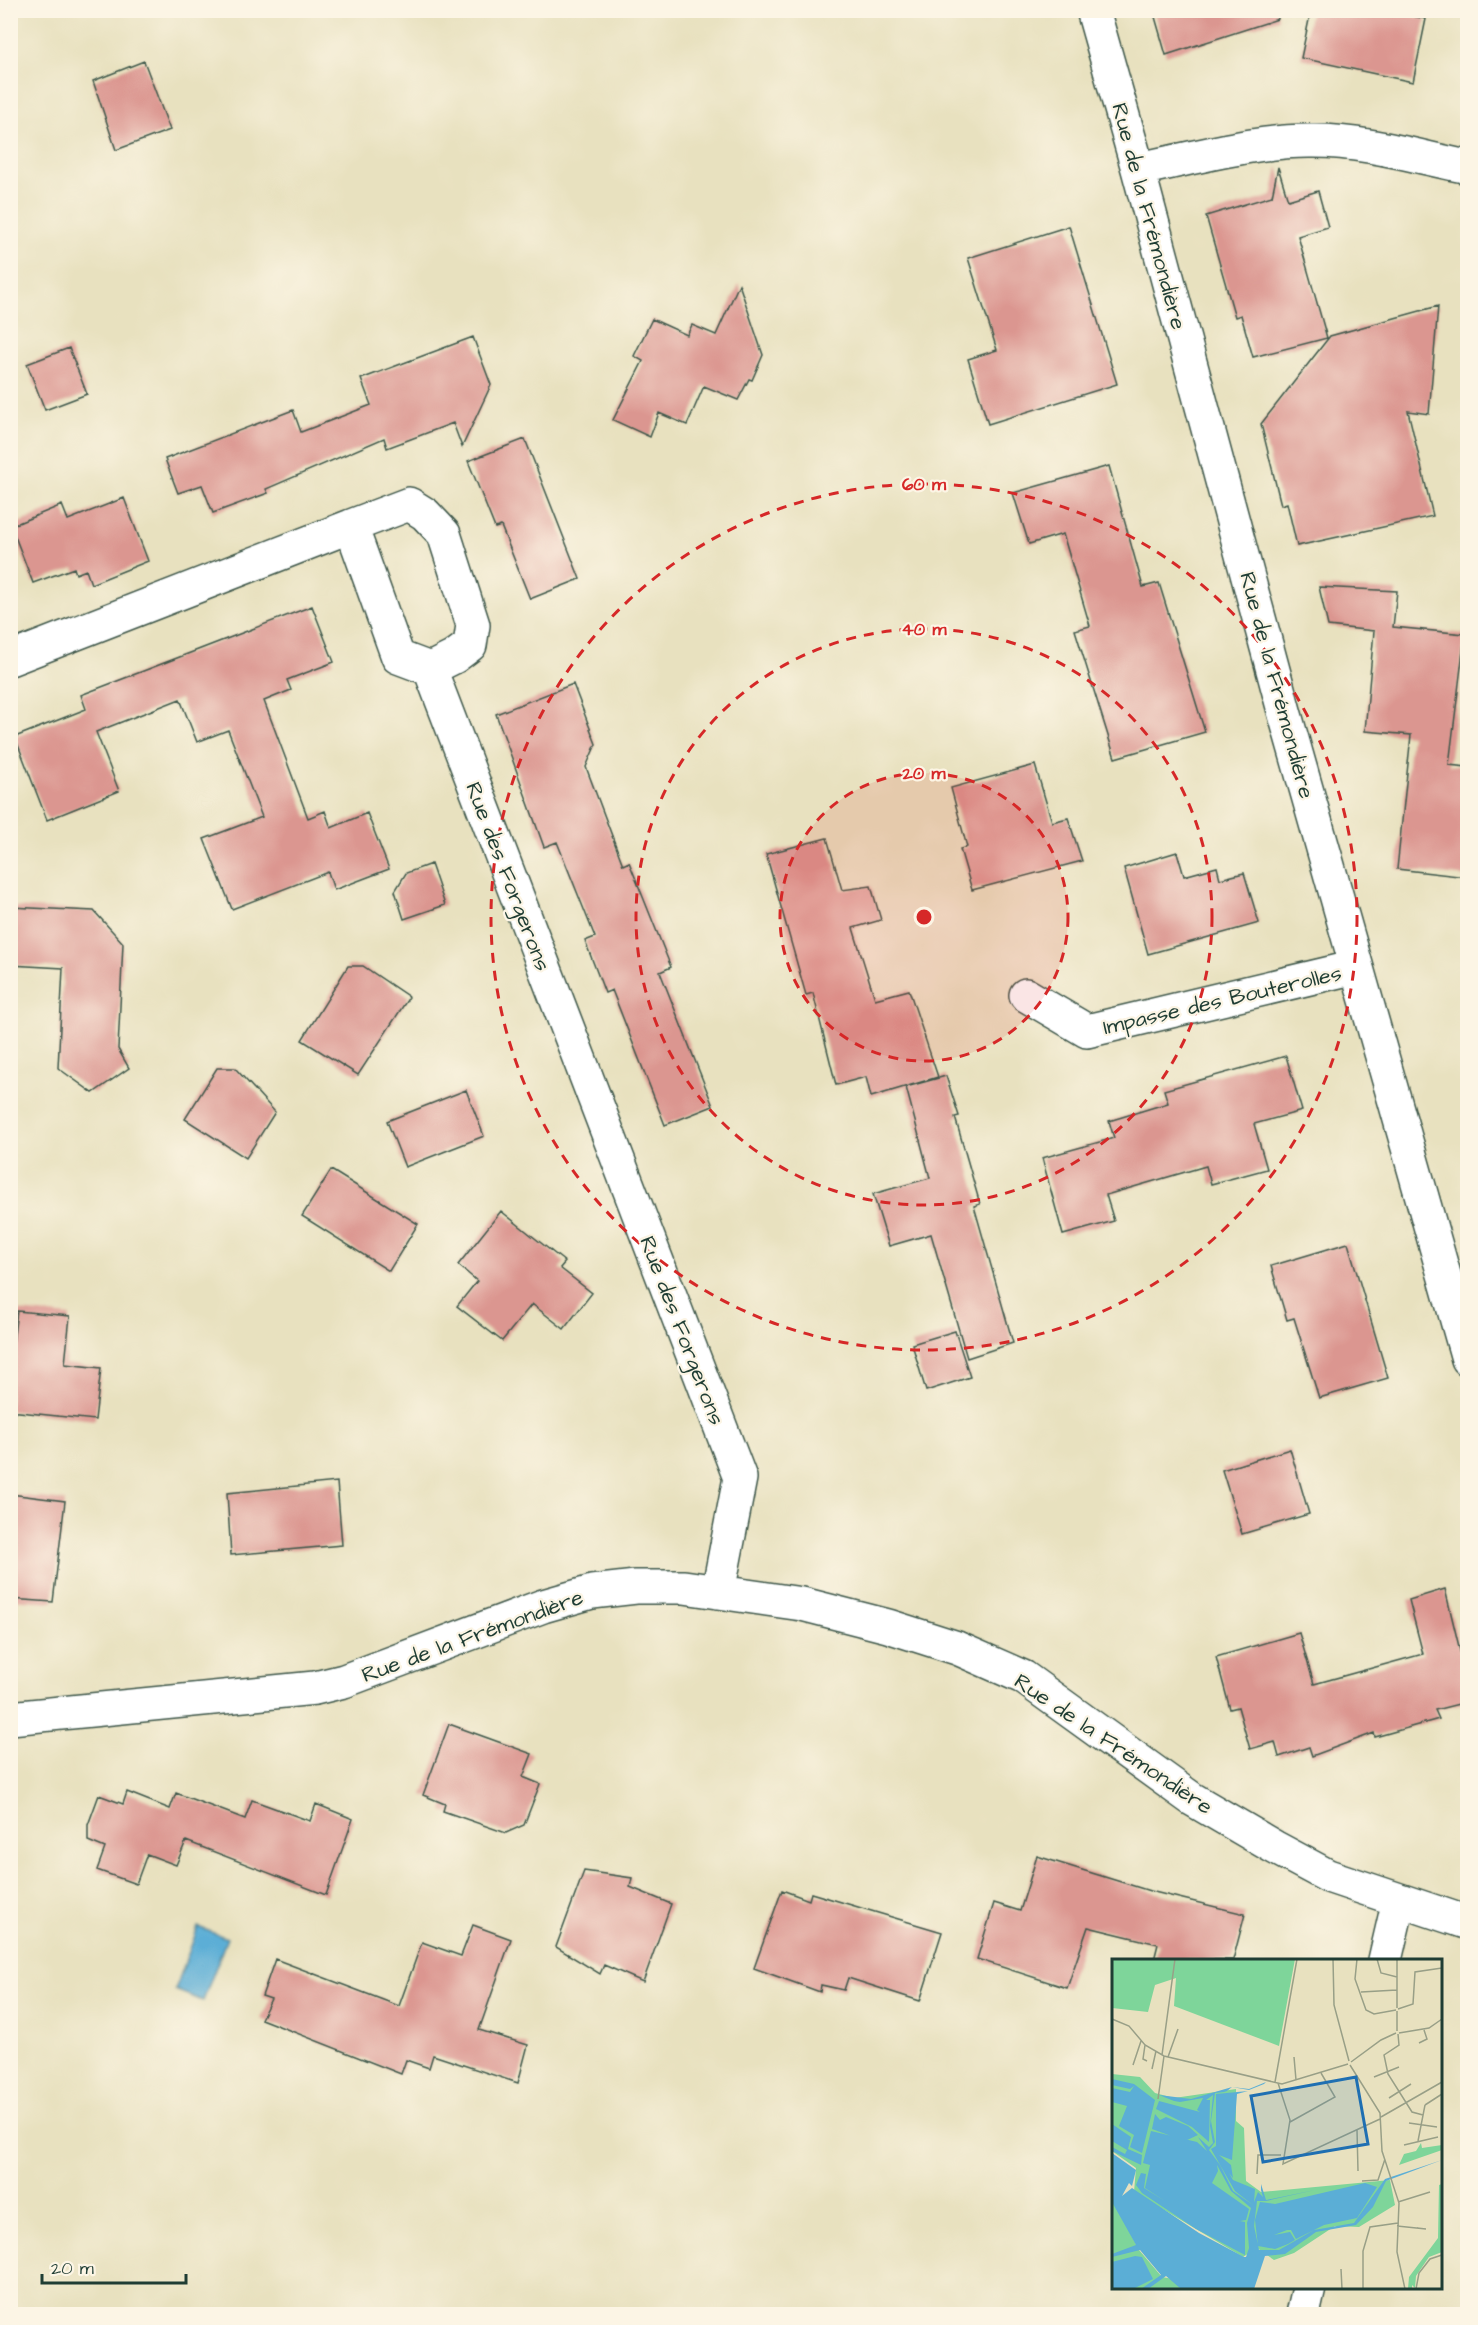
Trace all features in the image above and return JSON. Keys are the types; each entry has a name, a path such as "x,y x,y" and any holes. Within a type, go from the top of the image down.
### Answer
{"street":[{"name":"Rue de la Frémondière","path":"1093,10 1284,711 1467,1359"},
{"path":"1138,169 1271,144 1315,141 1369,147 1467,167"},
{"path":"10,659 351,526 409,504 425,514 444,534 473,625 470,645 454,657 429,669 398,657 351,526"},
{"name":"Rue des Forgerons","path":"429,669 740,1478 718,1592"},
{"name":"Impasse des Bouterolles","path":"1026,995 1087,1031 1356,967"},
{"name":"Rue de la Frémondière","path":"10,1718 315,1688 344,1681 543,1606 592,1592 636,1587 684,1587 802,1604 888,1626 957,1648 1023,1677 1192,1799 1328,1876 1467,1923"},
{"path":"1385,1959 1399,1900"},
{"path":"1303,2314 1309,2289"}],"water":[{"path":"198,1927 227,1938 203,2001 175,1990"}],"building":[{"path":"1153,10 1277,10 1278,19 1166,55"},
{"path":"1311,10 1386,10 1426,19 1413,82 1301,58"},
{"path":"144,61 170,130 116,150 93,81"},
{"path":"1278,167 1288,200 1318,191 1328,227 1298,236 1327,338 1253,357 1241,315 1235,317 1206,216 1272,196"},
{"path":"1069,226 1117,384 988,424 968,359 997,350 968,258"},
{"path":"739,284 763,355 752,380 749,379 738,400 704,386 687,425 659,413 650,437 613,420 643,361 634,356 652,319 687,335 692,325 716,335"},
{"path":"1438,306 1429,414 1408,411 1433,516 1297,546 1287,503 1281,505 1261,424 1330,336"},
{"path":"473,337 491,385 462,447 453,423 387,448 384,438 266,489 268,493 213,513 202,485 178,493 165,459 293,410 301,432 371,405 361,379"},
{"path":"69,348 87,394 45,410 27,364"},
{"path":"525,439 580,579 530,599 501,526 495,528 468,461"},
{"path":"1109,466 1143,587 1159,583 1205,732 1115,758 1075,630 1090,626 1063,534 1029,544 1013,493"},
{"path":"124,498 148,561 91,584 86,570 76,574 74,568 33,583 11,526 62,505 68,520"},
{"path":"1319,587 1397,591 1393,627 1465,634 1449,765 1467,767 1467,877 1397,869 1411,735 1365,731 1374,631 1328,626"},
{"path":"312,606 334,662 287,680 291,690 264,701 308,818 325,811 331,828 367,813 389,869 334,890 328,872 232,909 204,839 262,817 228,730 197,742 180,699 96,732 119,791 47,820 15,737 86,709 81,695"},
{"path":"573,684 596,744 586,767 623,865 629,862 671,967 660,972 713,1106 665,1125 612,990 605,993 585,941 595,937 557,842 544,847 496,714"},
{"path":"1035,765 1052,822 1068,818 1082,861 972,890 960,849 967,847 951,788"},
{"path":"827,838 842,890 871,886 881,920 853,928 875,999 909,990 938,1077 871,1097 866,1077 836,1085 813,993 806,995 766,854"},
{"path":"1177,852 1184,876 1217,867 1220,879 1244,873 1259,923 1148,954 1124,868"},
{"path":"431,864 445,905 404,919 395,891 406,873"},
{"path":"10,907 94,911 123,943 118,1049 129,1068 93,1093 58,1068 63,968 10,965"},
{"path":"348,966 363,966 409,997 358,1075 302,1040"},
{"path":"1286,1056 1302,1111 1254,1124 1267,1169 1211,1184 1206,1166 1106,1195 1114,1221 1063,1235 1042,1158 1114,1138 1109,1121 1168,1103 1164,1090"},
{"path":"217,1068 235,1068 275,1112 246,1158 185,1119"},
{"path":"946,1076 959,1116 955,1117 980,1204 974,1206 1013,1343 967,1358 931,1234 889,1246 873,1194 930,1178 906,1087"},
{"path":"466,1090 484,1136 405,1167 387,1121"},
{"path":"331,1170 418,1224 389,1271 302,1216"},
{"path":"501,1211 565,1262 560,1268 592,1293 564,1329 532,1304 502,1341 457,1306 477,1281 458,1265"},
{"path":"1348,1243 1388,1378 1319,1398 1294,1318 1287,1320 1271,1266"},
{"path":"17,1311 70,1316 65,1364 101,1368 95,1420 10,1411 10,1369"},
{"path":"955,1331 970,1377 926,1391 912,1344"},
{"path":"1290,1449 1309,1514 1242,1534 1222,1470"},
{"path":"337,1482 342,1545 231,1555 227,1493"},
{"path":"10,1494 65,1501 53,1602 10,1599"},
{"path":"1445,1589 1462,1659 1467,1658 1467,1702 1435,1710 1439,1719 1375,1737 1374,1733 1312,1756 1309,1747 1279,1757 1275,1742 1250,1749 1238,1707 1230,1709 1216,1657 1299,1633 1314,1684 1423,1654 1409,1600"},
{"path":"449,1724 532,1754 523,1777 540,1784 524,1825 506,1833 443,1811 445,1804 423,1795"},
{"path":"127,1792 170,1809 176,1793 245,1819 252,1800 310,1821 316,1804 353,1819 326,1895 186,1841 176,1865 147,1854 136,1884 97,1870 105,1848 88,1841 88,1825 99,1795 123,1804"},
{"path":"1037,1856 1150,1891 1245,1914 1233,1959 1154,1959 1158,1944 1088,1927 1067,1988 977,1959 994,1903 1020,1911"},
{"path":"584,1871 632,1878 630,1887 671,1904 643,1982 604,1965 600,1974 556,1947"},
{"path":"782,1890 809,1900 811,1893 942,1932 920,2001 848,1978 844,1990 821,1985 820,1992 754,1968"},
{"path":"473,1925 511,1939 479,2030 528,2045 518,2083 433,2055 429,2068 406,2060 401,2074 261,2019 271,1999 262,1996 275,1959 399,2006 422,1942 461,1956"}]}
